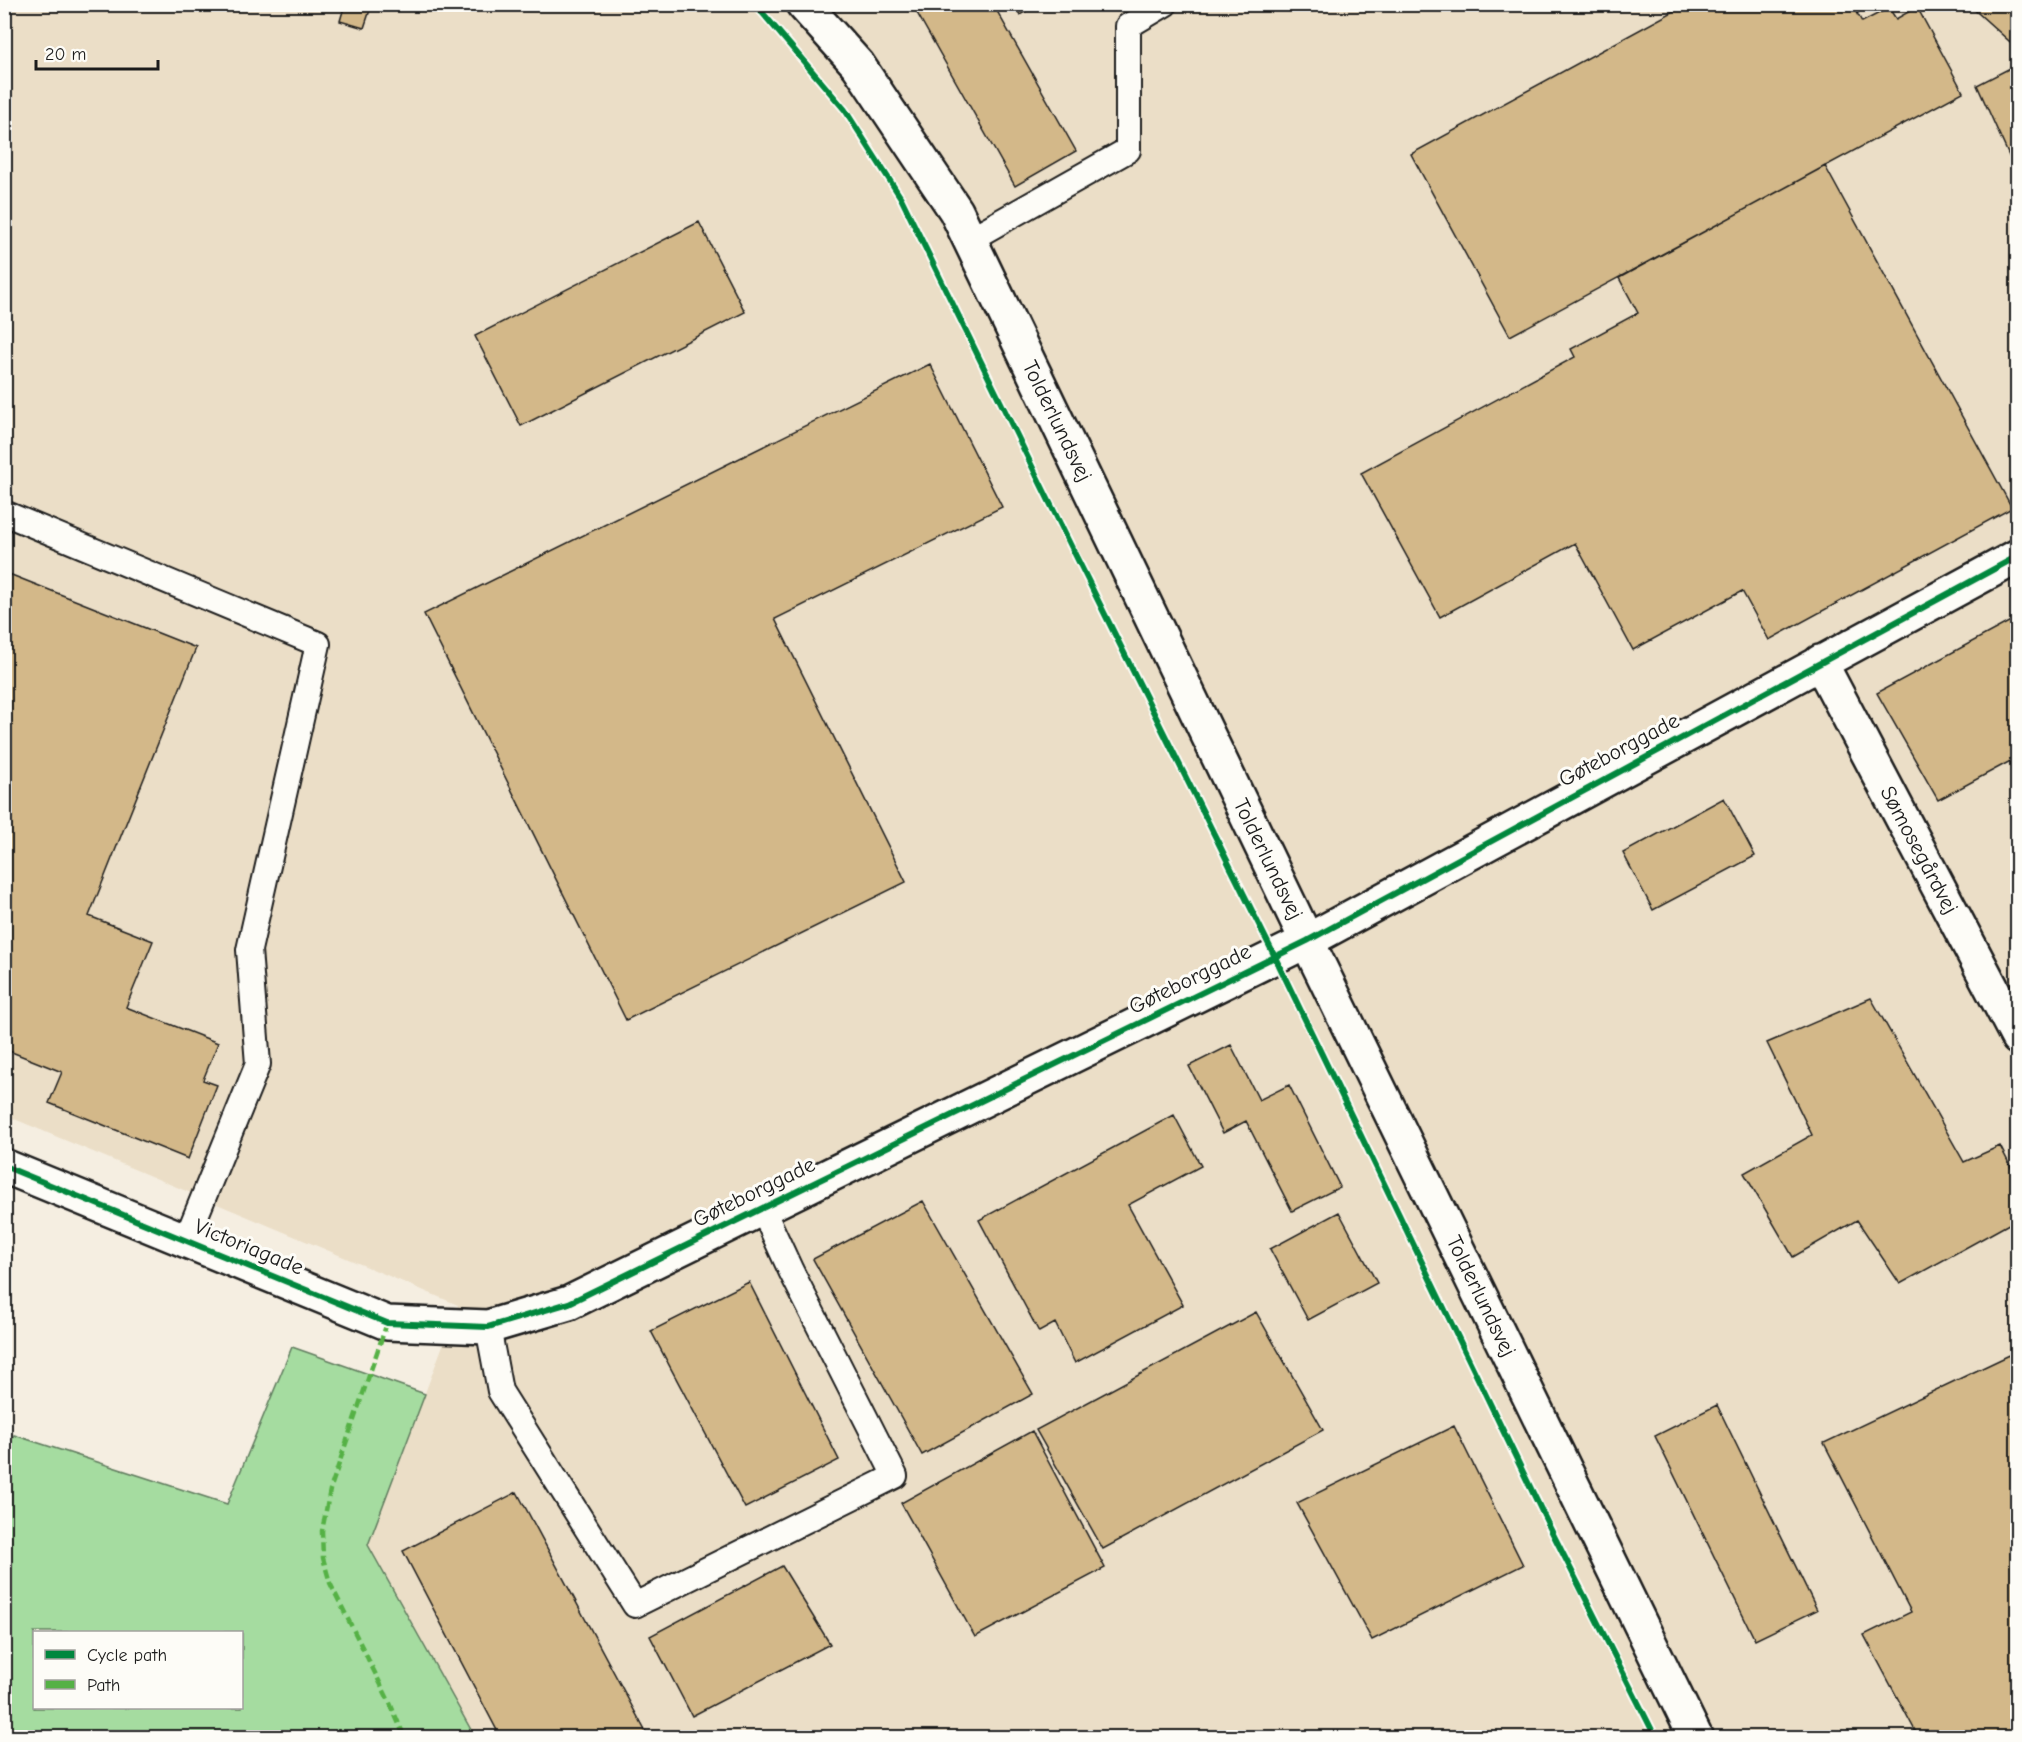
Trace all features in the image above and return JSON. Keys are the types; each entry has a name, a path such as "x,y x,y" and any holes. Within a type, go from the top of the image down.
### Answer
{"street":[{"name":"Tolderlundsvej","path":"803,4 858,66 956,211 1307,941 1696,1737"},
{"name":"Gøteborggade","path":"488,1327 569,1303 1307,941 2018,556"},
{"name":"Sømosegårdvej","path":"1820,662 2018,1038"},
{"name":"Victoriagade","path":"4,1166 387,1323 488,1327"}],"lane":[{"path":"970,239 1128,150 1128,26 1165,4"},
{"path":"4,513 318,644 249,950 258,1065 186,1240"},
{"path":"488,1327 500,1391 635,1605 895,1476 762,1208"}],"shaded area":[{"path":"4,5 2017,5 2017,1737 475,1737 368,1545 458,1305 5,1115"}],"green space":[{"path":"292,1347 425,1394 368,1545 475,1737 5,1737 4,1453 14,1435 227,1504"}],"building":[{"path":"345,4 372,4 364,28 340,21"},
{"path":"912,4 993,4 1076,151 1015,186"},
{"path":"1014,4 1038,4 1020,15"},
{"path":"1687,4 1852,4 1862,22 1889,8 1896,19 1917,7 1963,92 1510,336 1411,154"},
{"path":"1852,4 1865,4 1857,14"},
{"path":"1968,4 2018,4 2018,49"},
{"path":"2018,64 2018,176 1977,85"},
{"path":"1825,166 2012,508 1769,640 1742,591 1633,650 1575,543 1440,617 1361,473 1575,357 1571,349 1638,313 1619,278"},
{"path":"699,222 745,312 521,426 475,336"},
{"path":"930,364 1002,507 775,619 906,882 626,1020 424,614"},
{"path":"4,572 196,648 89,916 153,941 126,1007 218,1043 203,1080 217,1085 188,1159 49,1103 62,1072 4,1049"},
{"path":"2018,617 2018,757 1938,800 1877,693"},
{"path":"1724,798 1755,856 1653,910 1623,853"},
{"path":"1871,998 1964,1162 2000,1146 2018,1181 2018,1219 1900,1284 1857,1220 1793,1257 1744,1173 1812,1135 1767,1043"},
{"path":"1231,1045 1259,1100 1289,1085 1340,1187 1292,1211 1246,1121 1223,1133 1189,1066"},
{"path":"1174,1115 1201,1166 1128,1205 1183,1305 1075,1363 1055,1323 1039,1332 979,1220"},
{"path":"923,1201 1033,1394 922,1455 813,1259"},
{"path":"1339,1212 1377,1283 1308,1320 1270,1249"},
{"path":"749,1282 839,1460 745,1508 651,1331"},
{"path":"1256,1312 1323,1430 1103,1549 1036,1430"},
{"path":"2018,1351 2018,1738 1919,1738 1864,1635 1911,1612 1824,1443"},
{"path":"1717,1405 1817,1610 1755,1640 1655,1436"},
{"path":"1454,1426 1523,1565 1372,1640 1297,1503"},
{"path":"1032,1431 1105,1568 975,1637 901,1503"},
{"path":"517,1492 649,1738 501,1738 403,1551"},
{"path":"782,1566 830,1644 692,1716 650,1636"}],"marked path":[{"path":"387,1323 330,1490 322,1531 323,1558 330,1583 405,1738"}],"cycle path":[{"path":"755,4 845,110 901,198 1275,957 1547,1522 1656,1738"},
{"path":"4,1166 387,1323 488,1327 569,1303 1307,941 2018,556"}]}
